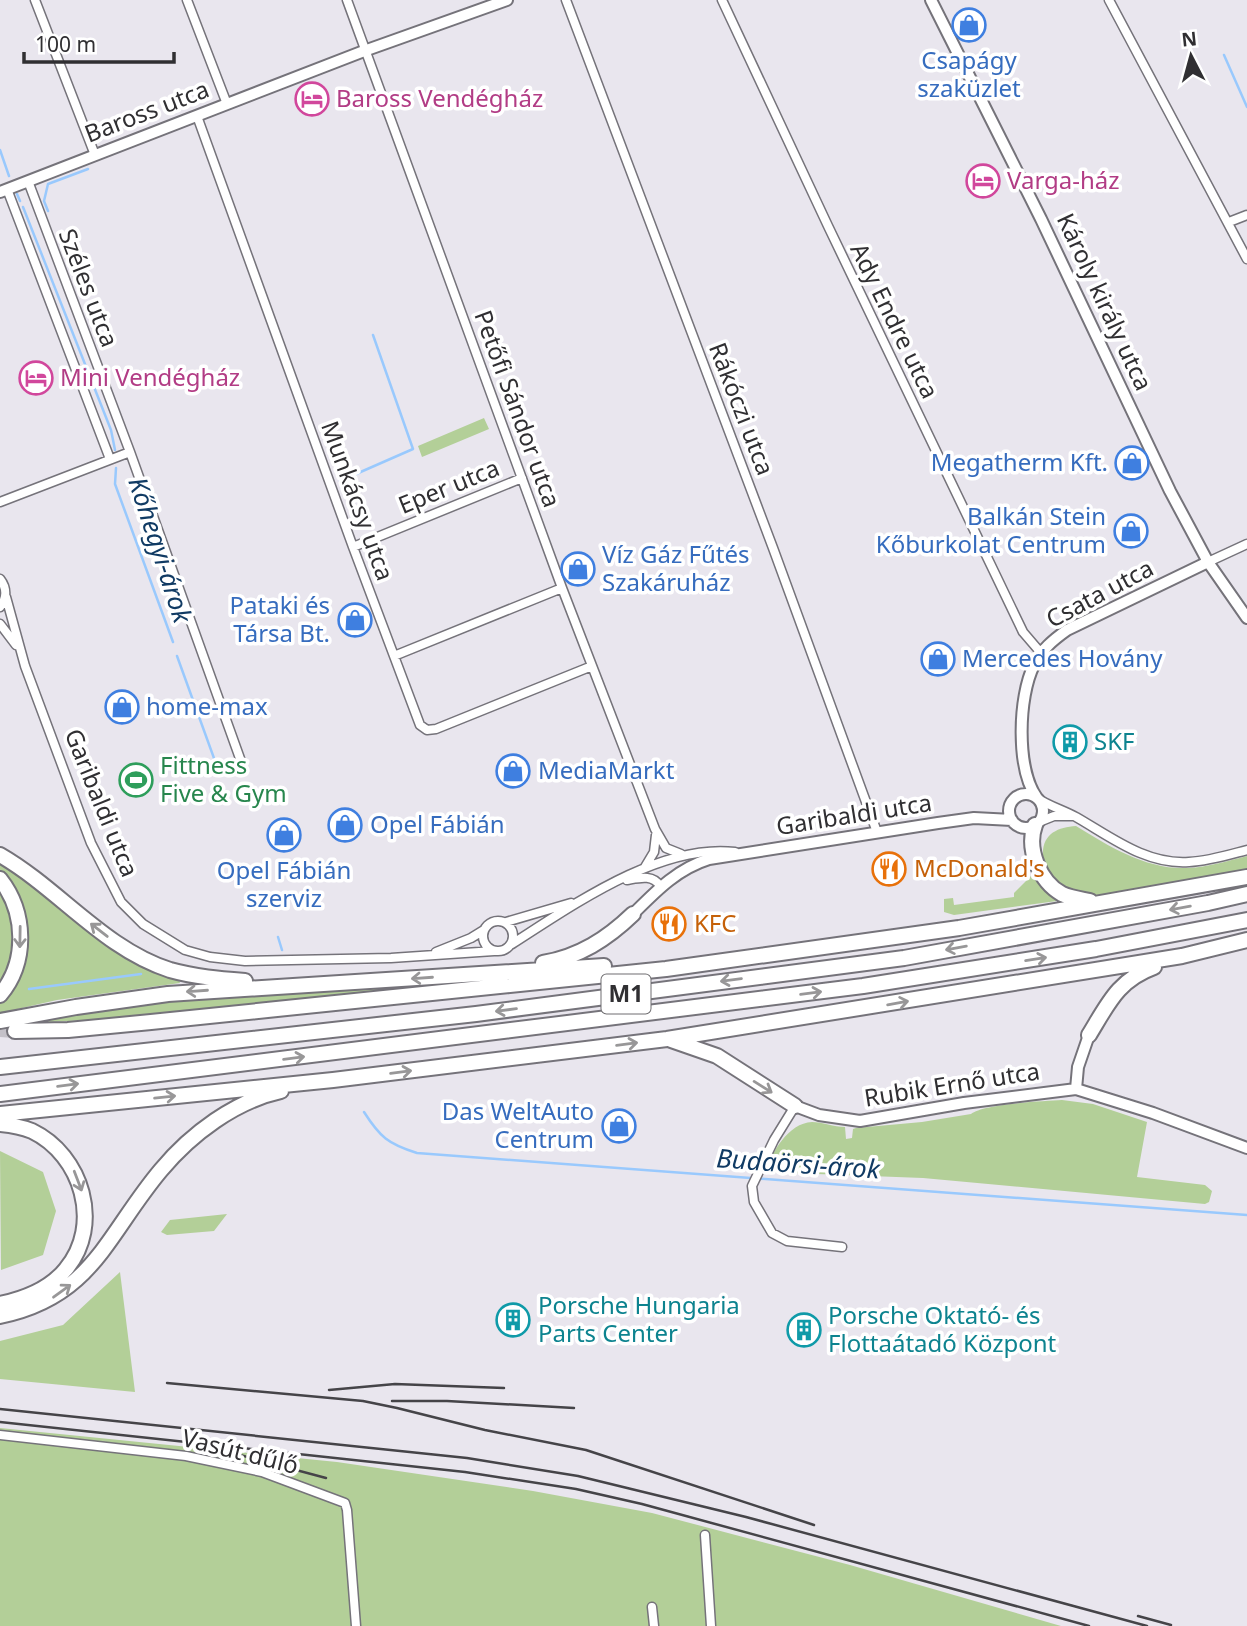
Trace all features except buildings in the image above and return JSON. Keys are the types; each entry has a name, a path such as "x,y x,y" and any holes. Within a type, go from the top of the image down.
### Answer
{"highway":[{"path":"1037,824 1031,839 1034,856 1052,886 1060,893 1074,898 1101,903"},
{"path":"0,855 127,950 158,965 207,978 290,985"},
{"path":"15,1031 68,1030 666,969 959,928 1247,877"},
{"path":"0,879 15,906 21,935 19,955 0,995"},
{"name":"M1","path":"0,1067 477,1014 904,958 1247,894"},
{"path":"490,973 554,961 592,947 633,914"},
{"name":"M1","path":"0,1094 863,986 1096,949 1247,920"},
{"path":"0,1114 333,1080 667,1039 1182,956 1247,940"},
{"path":"1089,1035 1124,983 1137,973 1182,956"},
{"path":"0,1021 167,994 742,957"},
{"path":"667,1039 717,1056 795,1106"},
{"path":"0,1316 20,1312 50,1300 83,1274 103,1252 161,1170 214,1122 253,1100 333,1080"},
{"path":"0,1124 29,1130 53,1144 75,1172 85,1209 83,1237 66,1270 38,1291 0,1304"}],"street":[{"path":"35,0 95,155"},
{"path":"187,0 227,104"},
{"name":"Petőfi Sándor utca","path":"347,0 562,588 655,829 666,848 681,854"},
{"name":"Baross utca","path":"4,190 364,51 507,0"},
{"name":"Rákóczi utca","path":"566,0 805,631 877,832"},
{"name":"Ady Endre utca","path":"722,0 832,236 1023,632 1041,653"},
{"name":"Károly király utca","path":"930,0 1041,219 1170,491 1208,562 1247,618"},
{"path":"1109,0 1247,258"},
{"name":"Munkácsy utca","path":"197,116 420,725 427,730 436,729 592,666"},
{"name":"Széles utca","path":"27,181 130,452 242,764"},
{"name":"Széles utca","path":"4,190 110,459"},
{"path":"1229,222 1247,215"},
{"path":"0,502 130,452"},
{"name":"Eper utca","path":"353,547 522,478"},
{"name":"Csata utca","path":"1037,799 1031,790 1024,764 1023,723 1025,694 1034,665 1041,653 1067,631 1247,544"},
{"name":"Garibaldi utca","path":"0,579 5,587 20,651 102,869 125,908 143,924 185,950 227,960 321,961 494,951"},
{"path":"394,656 562,588"},
{"path":"0,607 6,597"},
{"name":"Garibaldi utca","path":"0,624 20,651"},
{"name":"Csata utca","path":"1014,801 1024,764"},
{"path":"1074,816 1054,816 1025,828 1012,820 1014,801 1027,795 1074,816 1137,852 1163,860 1195,862 1247,850"},
{"path":"1037,799 1043,812 1037,824"},
{"name":"Garibaldi utca","path":"974,818 1014,801"},
{"name":"Garibaldi utca","path":"633,914 660,886 695,863 742,853 974,818 1012,820"},
{"path":"645,867 654,852 655,829"},
{"name":"Garibaldi utca","path":"506,922 557,908 593,894 645,867 681,854 714,851 742,853"},
{"name":"Garibaldi utca","path":"618,882 646,878 658,882 660,886"},
{"name":"Garibaldi utca","path":"512,943 593,894"},
{"path":"494,921 506,922 513,932 512,943 506,949 494,951 484,943 484,930 494,921"},
{"name":"Garibaldi utca","path":"427,955 471,938 484,930"},
{"name":"Rubik Ernő utca","path":"1076,1089 1078,1067 1089,1035"},
{"name":"Rubik Ernő utca","path":"795,1106 819,1115 860,1121 977,1101 1076,1089 1153,1113 1247,1148"},
{"path":"795,1106 752,1186 754,1202 772,1234 787,1241 842,1247"},
{"name":"Vasút dűlő","path":"0,1436 186,1456 262,1472 345,1503 356,1626"},
{"path":"705,1535 711,1626"},
{"path":"652,1607 654,1626"}],"green space":[{"path":"484,418 489,429 422,457 418,446"},
{"path":"1076,826 1129,856 1158,865 1173,868 1195,867 1247,856 1247,871 1089,897 1074,894 1055,884 1039,856 1043,855 1045,842 1052,833"},
{"path":"0,860 145,966 179,980 180,983 57,1000 0,1013 0,1003 19,979 24,966 27,942 21,905 0,872"},
{"path":"1033,874 1058,898 1057,901 954,915 944,912 944,899 953,898 954,905 1014,897 1014,893"},
{"path":"0,893 10,916 13,939 10,963 0,986"},
{"path":"513,977 350,996 31,1023 31,1017 129,1002"},
{"path":"1062,1100 1093,1104 1147,1122 1137,1177 1205,1185 1212,1191 1209,1202 1205,1204 923,1178 764,1172 782,1140 803,1124 816,1122 845,1127 846,1139 852,1138 853,1129 856,1128 922,1122 971,1114 1000,1105"},
{"path":"0,1151 43,1172 56,1211 43,1255 1,1270"},
{"path":"227,1214 214,1231 167,1235 161,1232 170,1220"},
{"path":"120,1272 135,1392 0,1379 0,1341 63,1325"},
{"path":"0,1428 337,1462 533,1491 652,1513 850,1565 1061,1626 0,1626"}],"waterway":[{"path":"1224,55 1247,107"},
{"name":"Kőhegyi-árok","path":"0,150 9,176"},
{"path":"48,211 44,201 48,184 88,169"},
{"name":"Kőhegyi-árok","path":"17,194 20,201"},
{"name":"Kőhegyi-árok","path":"23,207 111,430 115,450"},
{"path":"340,481 413,449 373,335"},
{"name":"Kőhegyi-árok","path":"116,468 115,484 173,642"},
{"name":"Kőhegyi-árok","path":"177,656 219,772"},
{"name":"Kőhegyi-árok","path":"278,937 282,950"},
{"name":"Budaörsi-árok","path":"29,989 141,974"},
{"name":"Budaörsi-árok","path":"364,1112 386,1138 417,1153 1247,1215"}],"tunnel":[{"path":"0,1030 15,1031"}],"railway":[{"path":"167,1383 363,1401 397,1408 485,1430 586,1450 814,1525"},
{"path":"329,1390 395,1384 504,1388"},
{"path":"392,1401 447,1401 574,1408"},
{"path":"0,1409 467,1458 578,1476 746,1517 1147,1626"},
{"path":"0,1422 465,1472 576,1489 642,1504 1089,1626"},
{"path":"240,1455 326,1478"},
{"path":"1138,1616 1171,1625"}],"place":[{"name":"Csapágy szaküzlet","path":"969,25"},
{"name":"Baross Vendégház","path":"312,99"},
{"name":"Varga-ház","path":"983,181"},
{"name":"Mini Vendégház","path":"36,378"},
{"name":"Megatherm Kft.","path":"1132,463"},
{"name":"Balkán Stein Kőburkolat Centrum","path":"1131,531"},
{"name":"Víz Gáz Fűtés Szakáruház","path":"578,569"},
{"name":"Pataki és Társa Bt.","path":"355,620"},
{"name":"Mercedes Hovány","path":"938,659"},
{"name":"home-max","path":"122,707"},
{"name":"SKF","path":"1070,742"},
{"name":"MediaMarkt","path":"513,771"},
{"name":"Fittness Five & Gym","path":"136,780"},
{"name":"Opel Fábián","path":"345,825"},
{"name":"Opel Fábián szerviz","path":"284,835"},
{"name":"McDonald's","path":"889,869"},
{"name":"KFC","path":"669,924"},
{"name":"Das WeltAuto Centrum","path":"619,1126"},
{"name":"Porsche Hungaria Parts Center","path":"513,1320"},
{"name":"Porsche Oktató- és Flottaátadó Központ","path":"804,1330"}]}
